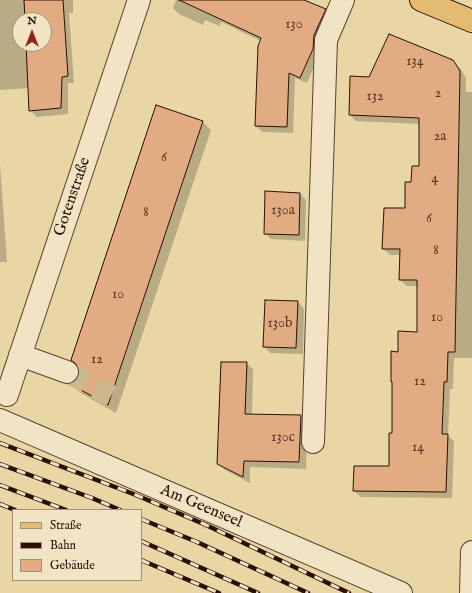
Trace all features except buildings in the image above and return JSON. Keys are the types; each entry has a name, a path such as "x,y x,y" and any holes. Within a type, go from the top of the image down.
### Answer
{"main road":[{"path":"421,0 472,21"}],"street":[{"name":"Gotenstraße","path":"7,395 139,0"},
{"path":"313,442 326,40 343,0"},
{"path":"20,355 67,372"},
{"name":"Am Geenseel","path":"0,420 401,593"},
{"path":"471,593 472,552"}],"tunnel":[{"path":"67,372 111,396"}],"railway":[{"path":"0,443 136,495 206,525 349,593"},
{"path":"0,464 118,509"},
{"path":"0,485 63,509"},
{"path":"0,504 12,509"},
{"path":"142,519 197,542 308,593"},
{"path":"142,541 258,593"},
{"path":"142,560 219,593"}]}
